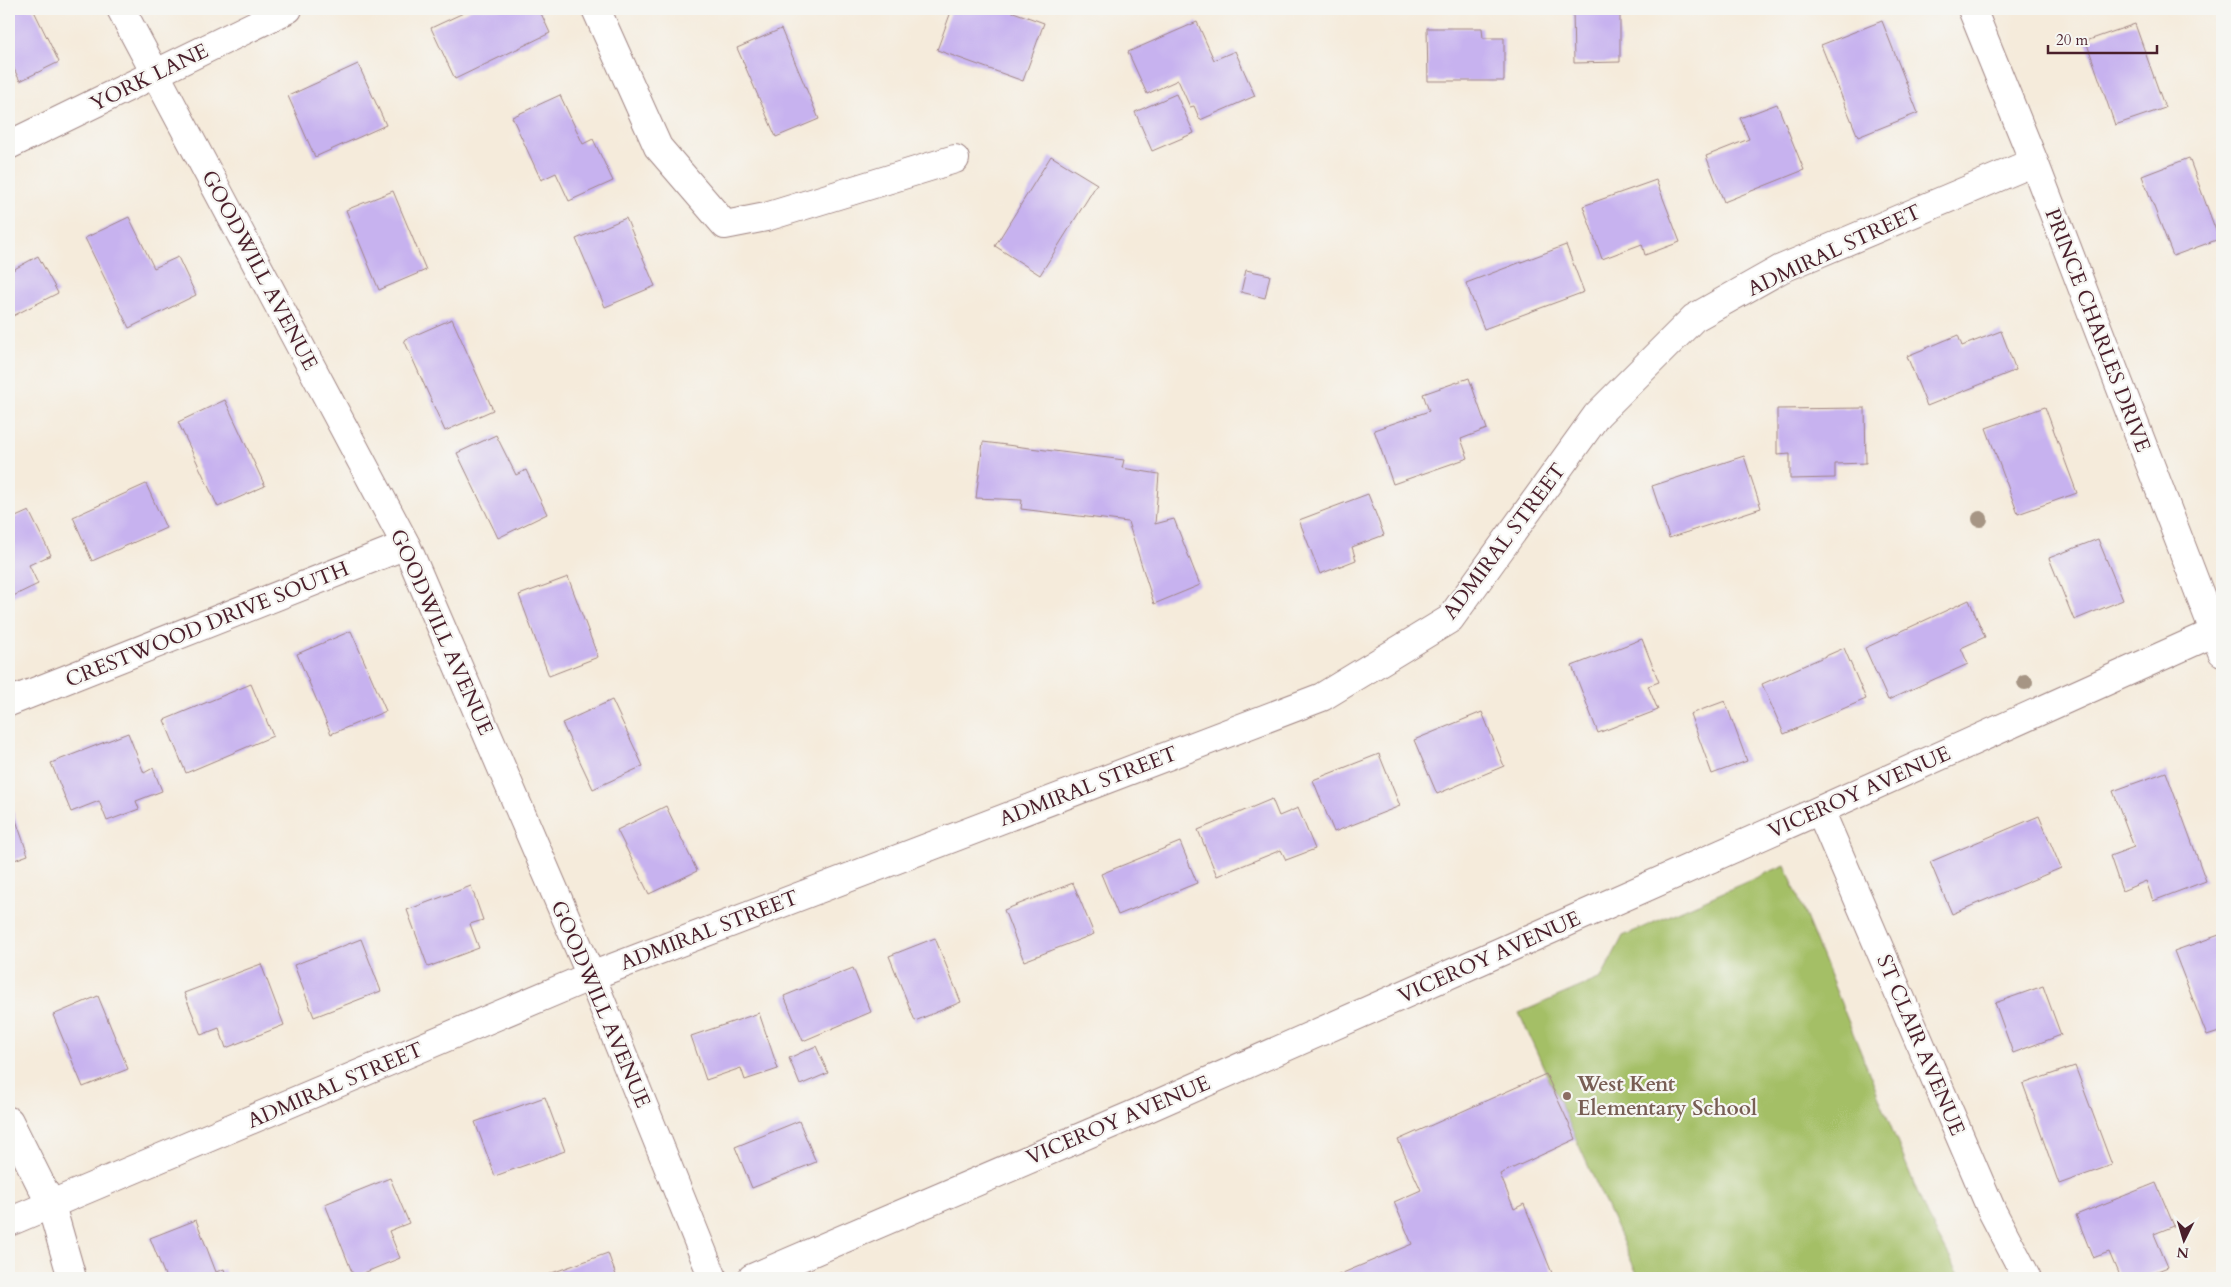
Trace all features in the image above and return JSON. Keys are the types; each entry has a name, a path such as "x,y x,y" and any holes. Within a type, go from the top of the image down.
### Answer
{"street":[{"name":"GOODWILL AVENUE","path":"121,9 406,545 591,976 713,1278"},
{"name":"YORK LANE","path":"9,145 288,9"},
{"path":"596,9 658,147 725,224 766,217 955,159"},
{"name":"PRINCE CHARLES DRIVE","path":"1972,9 2034,162 2219,637"},
{"name":"ADMIRAL STREET","path":"9,1222 591,976 1322,697 1450,620 1597,415 1694,318 1781,269 2034,162"},
{"name":"CRESTWOOD DRIVE SOUTH","path":"9,702 406,545"},
{"name":"VICEROY AVENUE","path":"752,1278 1137,1114 1820,810 2219,637"},
{"name":"ST CLAIR AVENUE","path":"1820,810 1992,1211 2027,1278"},
{"path":"9,1121 51,1205 72,1278"}],"green space":[{"path":"1785,865 1928,1218 1961,1278 1639,1278 1519,1013 1601,978 1623,936"}],"building":[{"path":"9,9 33,9 59,62 20,81 13,67 9,69"},
{"path":"472,9 539,9 550,33 455,79 431,28"},
{"path":"952,9 1005,9 1044,23 1023,81 937,50"},
{"path":"1573,9 1620,9 1620,62 1574,63"},
{"path":"1882,21 1918,113 1858,137 1821,45"},
{"path":"1197,22 1214,60 1235,51 1255,96 1200,120 1194,106 1190,107 1178,80 1147,94 1128,52"},
{"path":"2135,24 2165,108 2115,125 2086,41"},
{"path":"1427,28 1482,28 1483,38 1504,38 1504,81 1428,81"},
{"path":"781,29 819,119 776,137 737,48"},
{"path":"358,64 386,125 315,157 288,96"},
{"path":"1176,94 1194,133 1152,151 1135,112"},
{"path":"560,95 583,144 593,139 613,181 569,201 556,173 541,180 512,117"},
{"path":"1777,104 1804,170 1724,202 1706,156 1749,139 1740,118"},
{"path":"1051,156 1097,184 1040,275 995,246"},
{"path":"2189,158 2219,239 2173,256 2142,176"},
{"path":"1656,180 1680,242 1645,255 1642,244 1602,259 1583,206"},
{"path":"393,191 426,270 379,290 346,210"},
{"path":"129,217 154,268 178,257 196,295 129,328 85,238"},
{"path":"626,218 655,286 605,307 576,239"},
{"path":"1566,245 1584,292 1484,329 1466,283"},
{"path":"38,256 58,293 9,318 9,272"},
{"path":"1246,270 1270,275 1265,298 1241,292"},
{"path":"452,319 493,410 445,431 404,340"},
{"path":"2001,331 2016,370 1927,406 1907,356 1958,335 1962,346"},
{"path":"1469,378 1487,429 1461,439 1468,458 1393,484 1374,430 1429,411 1423,394"},
{"path":"225,400 265,486 218,507 178,422"},
{"path":"2045,407 2077,493 2018,514 1986,428"},
{"path":"1865,408 1866,463 1835,464 1835,478 1790,479 1790,454 1777,455 1777,409"},
{"path":"496,435 516,475 526,470 547,514 498,538 457,453"},
{"path":"983,442 1124,460 1122,468 1159,474 1155,524 1174,519 1200,585 1154,604 1128,522 1021,509 1022,500 976,498"},
{"path":"1744,456 1761,508 1669,538 1652,486"},
{"path":"146,484 166,528 92,561 73,517"},
{"path":"1368,494 1384,535 1352,547 1356,560 1320,574 1299,520"},
{"path":"29,511 51,555 29,565 38,584 9,598 9,520"},
{"path":"2098,539 2123,600 2074,620 2049,558"},
{"path":"568,577 598,657 549,676 519,595"},
{"path":"1969,600 1985,637 1961,648 1968,664 1888,700 1865,648"},
{"path":"351,631 386,711 331,734 297,654"},
{"path":"1642,639 1659,682 1648,686 1658,710 1598,733 1572,666"},
{"path":"1844,648 1866,699 1784,734 1762,684"},
{"path":"251,684 273,736 186,773 164,720"},
{"path":"612,700 643,766 593,789 562,723"},
{"path":"1725,701 1747,761 1712,774 1690,714"},
{"path":"1482,712 1504,766 1437,794 1414,740"},
{"path":"128,733 144,773 153,768 162,791 136,801 139,809 107,821 99,801 71,812 51,763"},
{"path":"1379,754 1400,806 1334,832 1313,780"},
{"path":"2166,772 2206,881 2153,901 2146,881 2122,891 2110,856 2134,847 2113,791"},
{"path":"1272,799 1279,816 1298,808 1315,849 1286,860 1281,850 1217,876 1198,830"},
{"path":"9,800 28,855 9,862"},
{"path":"666,806 697,871 649,894 617,830"},
{"path":"2039,816 2061,868 1952,914 1930,862"},
{"path":"1180,842 1197,883 1118,915 1101,874"},
{"path":"1073,883 1094,934 1024,961 1004,910"},
{"path":"471,886 483,920 470,924 479,948 428,967 407,910"},
{"path":"2222,934 2222,1031 2207,1036 2174,951"},
{"path":"935,938 961,1002 915,1021 889,956"},
{"path":"361,939 381,991 314,1017 294,965"},
{"path":"261,964 284,1025 226,1048 219,1028 201,1035 184,993"},
{"path":"853,968 871,1012 803,1041 784,996"},
{"path":"2043,986 2061,1035 2013,1053 1995,1003"},
{"path":"98,996 128,1069 83,1087 53,1015"},
{"path":"759,1013 778,1069 745,1080 741,1068 706,1080 691,1036"},
{"path":"816,1046 828,1073 800,1085 789,1058"},
{"path":"2075,1066 2112,1165 2059,1184 2023,1084"},
{"path":"1546,1074 1576,1139 1500,1174 1514,1209 1524,1204 1554,1278 1331,1278 1412,1244 1394,1202 1421,1190 1398,1140"},
{"path":"545,1097 565,1151 495,1176 475,1122"},
{"path":"799,1121 816,1162 752,1188 735,1147"},
{"path":"390,1178 409,1223 389,1231 400,1258 354,1277 325,1204"},
{"path":"2156,1183 2174,1226 2154,1234 2168,1267 2139,1278 2120,1278 2109,1252 2093,1258 2076,1215"},
{"path":"196,1220 216,1272 224,1269 227,1278 166,1278 150,1238"},
{"path":"608,1253 617,1278 551,1278 549,1274"}],"place":[{"name":"West Kent Elementary School","path":"1567,1096"}]}
